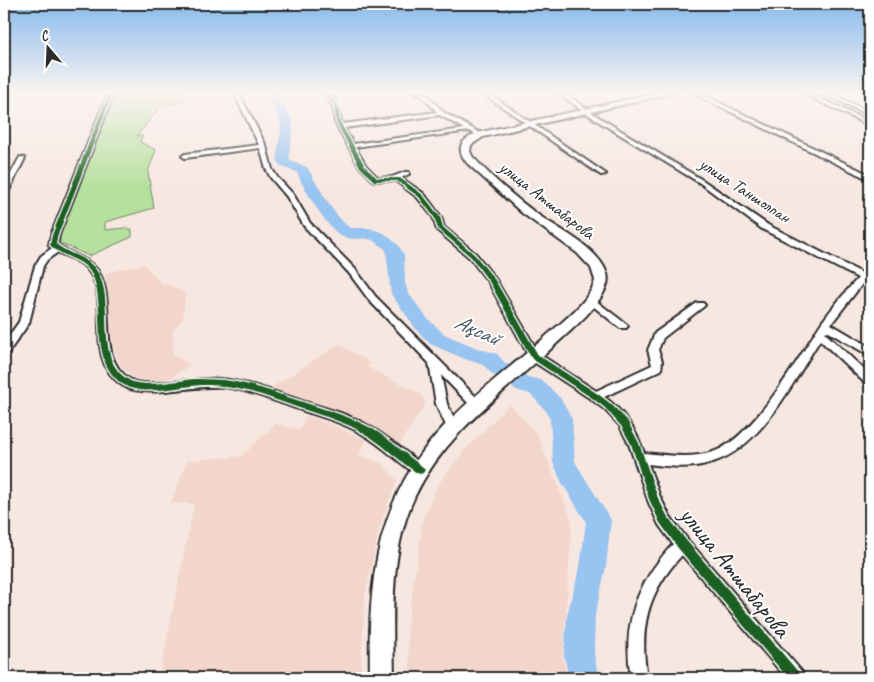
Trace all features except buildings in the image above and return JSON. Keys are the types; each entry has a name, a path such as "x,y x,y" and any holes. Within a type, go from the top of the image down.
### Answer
{"main road":[{"path":"474,133 524,125"},
{"name":"улица Атшабарова","path":"382,678 384,579 392,539 403,504 420,470 454,428 477,405 535,357 591,300 601,283 601,274 588,256 514,200 471,160 466,154 465,148 474,133"}],"street":[{"path":"98,125 54,235 53,245 57,249 72,254 87,263 96,275 100,293 104,349 119,376 128,384 142,386 214,382 258,390 342,418 369,432 420,470"},
{"path":"252,125 266,153 268,169 290,196 307,224 352,271 372,298 477,405"},
{"path":"351,125 342,126 363,167 371,176 382,181 407,173"},
{"path":"461,125 474,133"},
{"path":"530,125 603,174"},
{"name":"улица Таншолпан","path":"609,125 707,185 765,227 867,273 822,329 771,406 738,443 722,453 696,461 673,462 640,458"},
{"path":"760,125 870,178"},
{"path":"351,146 474,133"},
{"path":"184,156 262,146"},
{"path":"4,192 22,158"},
{"path":"395,178 402,181 421,196 437,217 440,228 473,256 493,282 535,357"},
{"path":"4,350 24,323 39,266 44,258 57,249"},
{"path":"591,300 624,326"},
{"path":"595,396 657,367 653,350 659,336 700,305"},
{"path":"822,329 870,352"},
{"path":"822,329 870,381"},
{"name":"улица Атшабарова","path":"535,357 595,396 608,406 624,423 636,443 654,499 664,520 682,544 796,678"},
{"path":"434,362 438,398 444,414 454,428"},
{"path":"639,678 634,655 638,615 655,576 682,544"}],"shaded area":[{"path":"144,264 161,283 181,290 185,294 183,318 173,331 173,354 190,365 167,380 147,381 134,378 123,369 112,346 105,273"},
{"path":"339,344 371,363 367,367 420,394 426,403 398,446 369,425 331,409 271,388"},
{"path":"510,404 538,436 572,521 563,658 568,678 411,678 407,628 423,518 439,483 463,452"},
{"path":"306,416 333,425 366,440 359,455 381,463 397,480 379,530 365,597 360,678 159,678 194,504 171,503 187,461 242,456 275,424 300,429"}],"green space":[{"path":"102,125 146,125 137,136 142,136 140,142 156,150 148,172 154,208 105,222 105,230 125,228 132,230 132,237 89,256 60,243 60,233"}],"waterway":[{"name":"Ақсай","path":"287,125 283,158 285,163 302,170 308,184 328,211 332,221 346,233 369,233 379,236 393,248 396,255 397,283 400,294 422,324 437,339 472,354 490,359 498,368 523,384 536,387 554,405 561,419 564,462 599,520 593,567 581,615 579,655 584,678"}],"cycle path":[{"path":"98,125 55,235 53,245 63,252 80,259 95,274 100,286 103,331 108,361 115,373 127,383 135,386 157,387 213,382 235,385 269,394 335,416 368,431 420,470"},
{"path":"340,125 363,167 376,180 398,179 421,196 437,217 440,228 473,256 493,282 535,357 595,396 608,406 624,423 635,443 654,499 664,520 682,544 796,678"}]}
